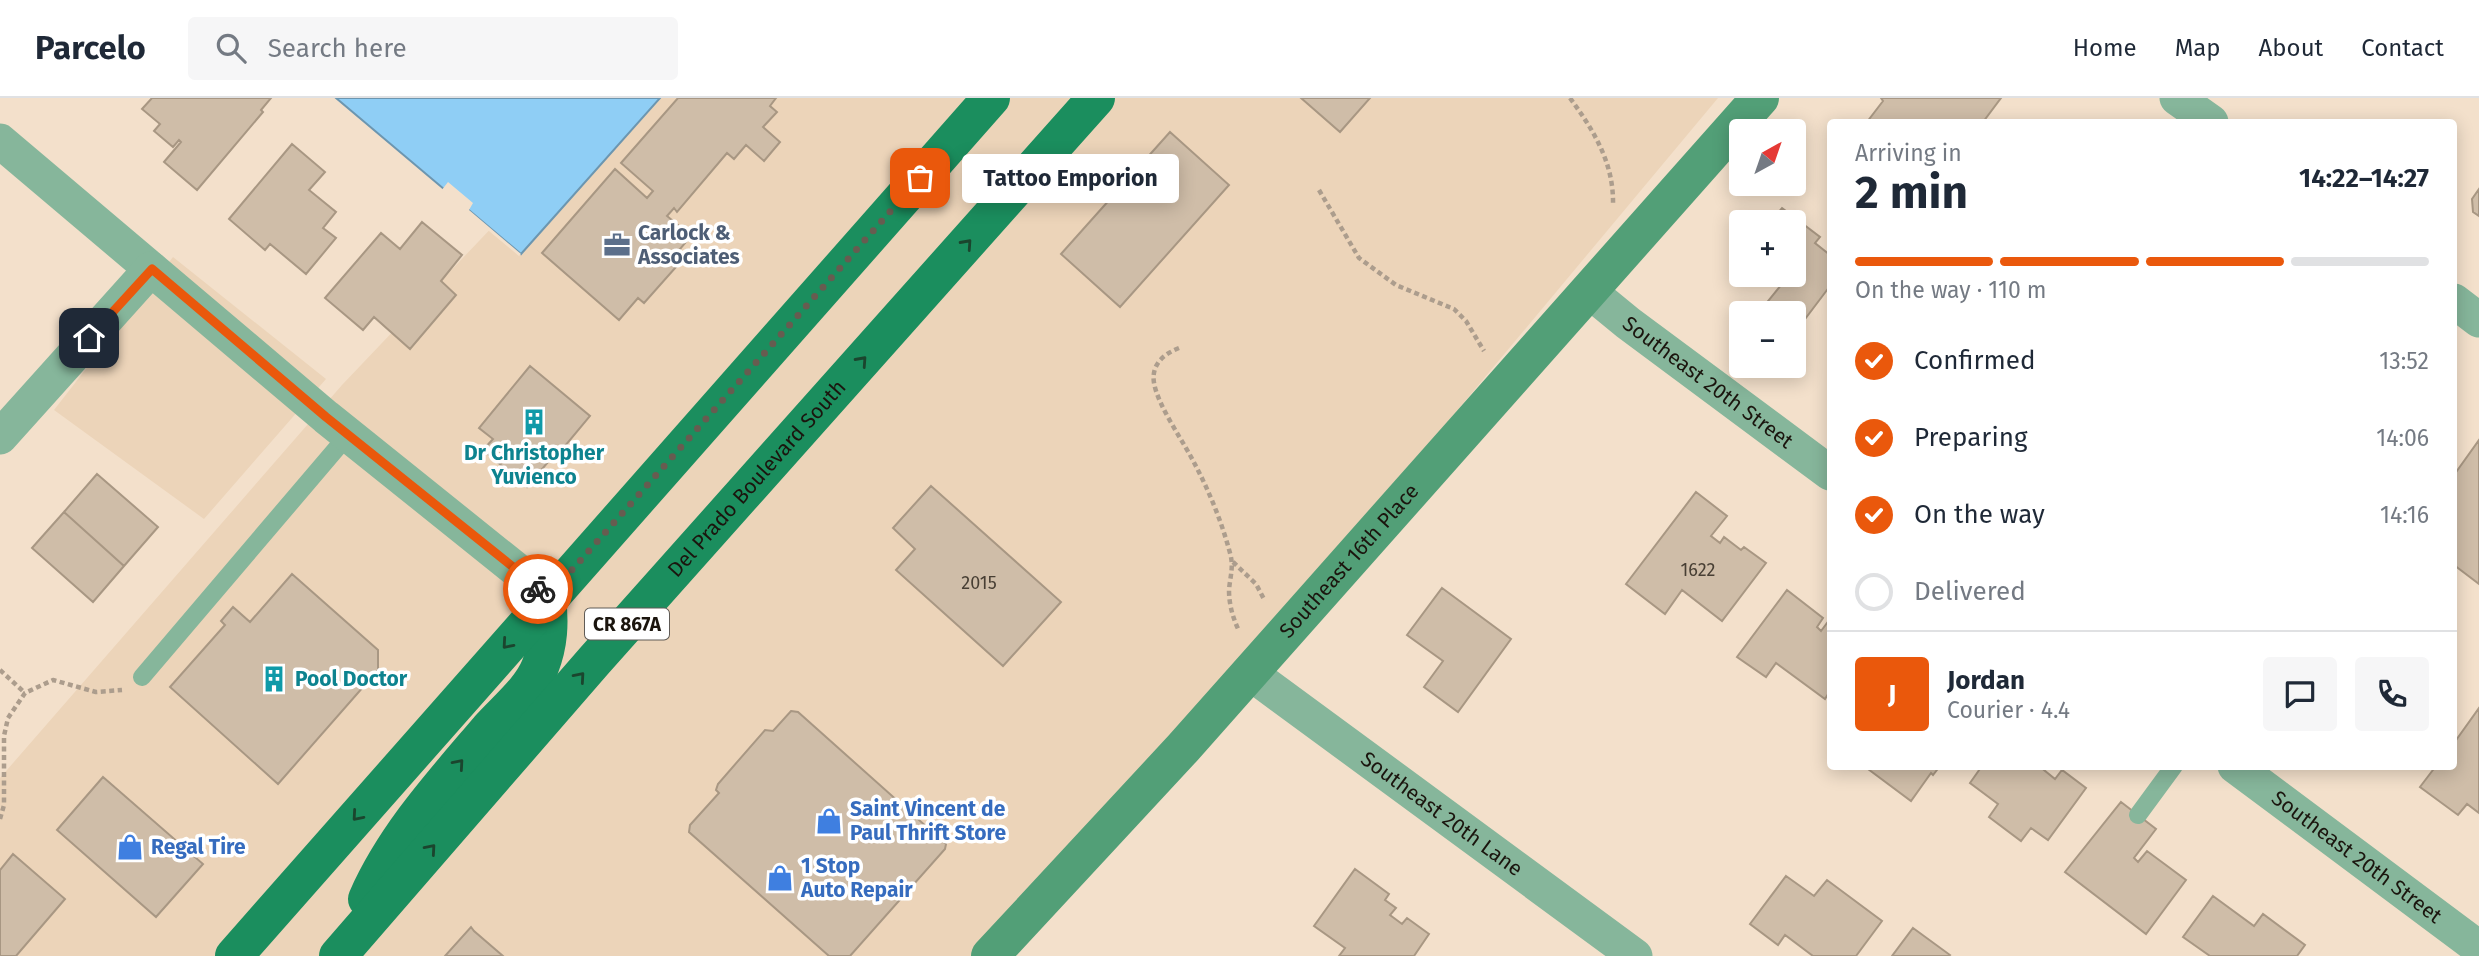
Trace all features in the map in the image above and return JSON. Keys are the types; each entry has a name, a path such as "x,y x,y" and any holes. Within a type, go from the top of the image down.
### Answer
{"main road":[{"path":"234,956 547,598 991,98"},
{"name":"Del Prado Boulevard South","path":"342,951 594,661 1096,98"},
{"path":"342,951 372,888 398,842 434,794 534,677 547,643 550,622 547,598"}],"street":[{"name":"Southeast 16th Place","path":"990,956 1256,666 1760,98"},
{"path":"2178,98 2207,119"},
{"path":"0,141 348,435 518,571 547,598"},
{"path":"0,437 152,269"},
{"name":"Southeast 20th Street","path":"1601,278 1628,323 1827,471"},
{"path":"2457,303 2479,320"},
{"name":"Southeast 20th Lane","path":"1256,666 1636,956"},
{"name":"Southeast 20th Street","path":"2240,770 2479,948"}],"lane":[{"path":"142,677 348,435"},
{"path":"2138,815 2171,770"}],"path":[{"path":"1570,98 1604,150 1614,185 1601,278"},
{"path":"1319,190 1359,258 1396,285 1454,309 1476,334 1506,384"},
{"path":"1179,348 1164,355 1156,366 1154,382 1170,421 1215,506 1232,561 1233,572 1229,589 1231,610 1256,666"},
{"path":"1232,561 1256,584 1267,604 1290,626"},
{"path":"0,670 25,693"},
{"path":"0,819 4,805 4,736 8,718 25,693 53,680 96,692 117,691 130,688 142,677"}],"shaded area":[{"path":"615,98 1718,98 1002,956 0,956 0,778 342,385"},
{"path":"173,257 326,379 204,519 54,410"}],"water":[{"path":"336,98 660,98 521,254"}],"pier":[{"path":"448,182 473,203 469,210 521,254 519,256 441,191"}],"building":[{"path":"152,98 271,98 261,110 263,112 197,190 164,162 181,142 179,140 173,147 154,131 160,124 142,109"},
{"path":"678,98 776,98 770,106 777,112 763,127 780,142 764,161 746,145 734,159 727,153 677,212 674,208 667,216 691,236 670,261 676,267 644,303 638,298 619,320 542,253 615,169 647,198 653,191 621,163"},
{"path":"1301,98 1370,98 1340,132"},
{"path":"1881,98 2001,98 1985,119 1869,119 1883,101"},
{"path":"1170,132 1229,185 1120,307 1061,254"},
{"path":"292,144 325,172 309,190 336,212 323,228 336,238 306,274 270,244 265,250 229,219"},
{"path":"2479,189 2479,216 2473,212 2472,199"},
{"path":"422,222 462,255 441,281 456,295 410,349 374,317 363,330 325,298 381,233 400,249"},
{"path":"1806,226 1820,237 1815,243 1827,253 1827,290 1806,318 1806,301 1768,301 1779,287 1806,287"},
{"name":"Dr Christopher Yuvienco","path":"530,366 590,416 527,487 483,450 493,439 479,428"},
{"path":"2479,440 2479,584 2457,567 2457,471"},
{"path":"97,474 158,527 124,566 64,512"},
{"path":"931,486 1061,602 1003,666 896,570 915,549 893,528"},
{"path":"1696,492 1727,516 1711,536 1720,543 1724,537 1741,550 1744,547 1766,563 1722,621 1682,590 1665,614 1626,584"},
{"path":"64,512 124,566 93,602 32,548"},
{"name":"Pool Doctor","path":"292,574 378,650 378,670 278,784 170,687 225,625 221,621 233,607 250,622"},
{"path":"1442,588 1511,639 1458,712 1424,687 1443,661 1407,635"},
{"path":"1787,590 1823,618 1817,627 1821,631 1827,623 1827,696 1825,699 1776,663 1766,677 1737,657"},
{"path":"2479,708 2479,813 2467,804 2458,815 2420,787 2433,770 2457,770 2457,739"},
{"path":"791,711 798,712 946,844 945,849 850,956 829,956 689,832 690,825 719,793 716,790 718,784 765,730 773,731"},
{"path":"1869,770 1937,770 1933,775 1931,773 1911,801"},
{"path":"1979,770 2044,770 2055,779 2062,770 2086,788 2048,840 2031,828 2021,841 1989,817 1998,804 1970,783"},
{"name":"Regal Tire","path":"103,777 203,864 156,917 57,830"},
{"path":"2121,802 2156,829 2134,858 2138,862 2147,851 2186,880 2146,934 2065,872"},
{"path":"13,854 65,899 16,956 0,956 0,870"},
{"path":"1355,869 1389,894 1385,900 1396,908 1390,915 1402,924 1407,918 1429,934 1414,956 1339,956 1345,948 1314,926"},
{"path":"1786,876 1814,896 1827,880 1882,921 1856,956 1813,956 1785,935 1778,945 1750,924"},
{"path":"2213,896 2254,926 2263,914 2305,945 2297,956 2210,956 2183,937"},
{"path":"471,927 474,931 503,956 445,956"},
{"path":"1913,928 1950,955 1892,956"}],"way so far":[{"path":"538,589 547,598 920,178"}],"place":[{"name":"Tattoo Emporion","path":"920,178"},
{"name":"Carlock & Associates","path":"617,245"},
{"name":"Dr Christopher Yuvienco","path":"534,422"},
{"name":"Pool Doctor","path":"274,679"},
{"name":"Saint Vincent de Paul Thrift Store","path":"829,821"},
{"name":"Regal Tire","path":"130,847"},
{"name":"1 Stop Auto Repair","path":"780,878"}],"route":[{"path":"89,338 152,269 326,417 538,589"}]}
